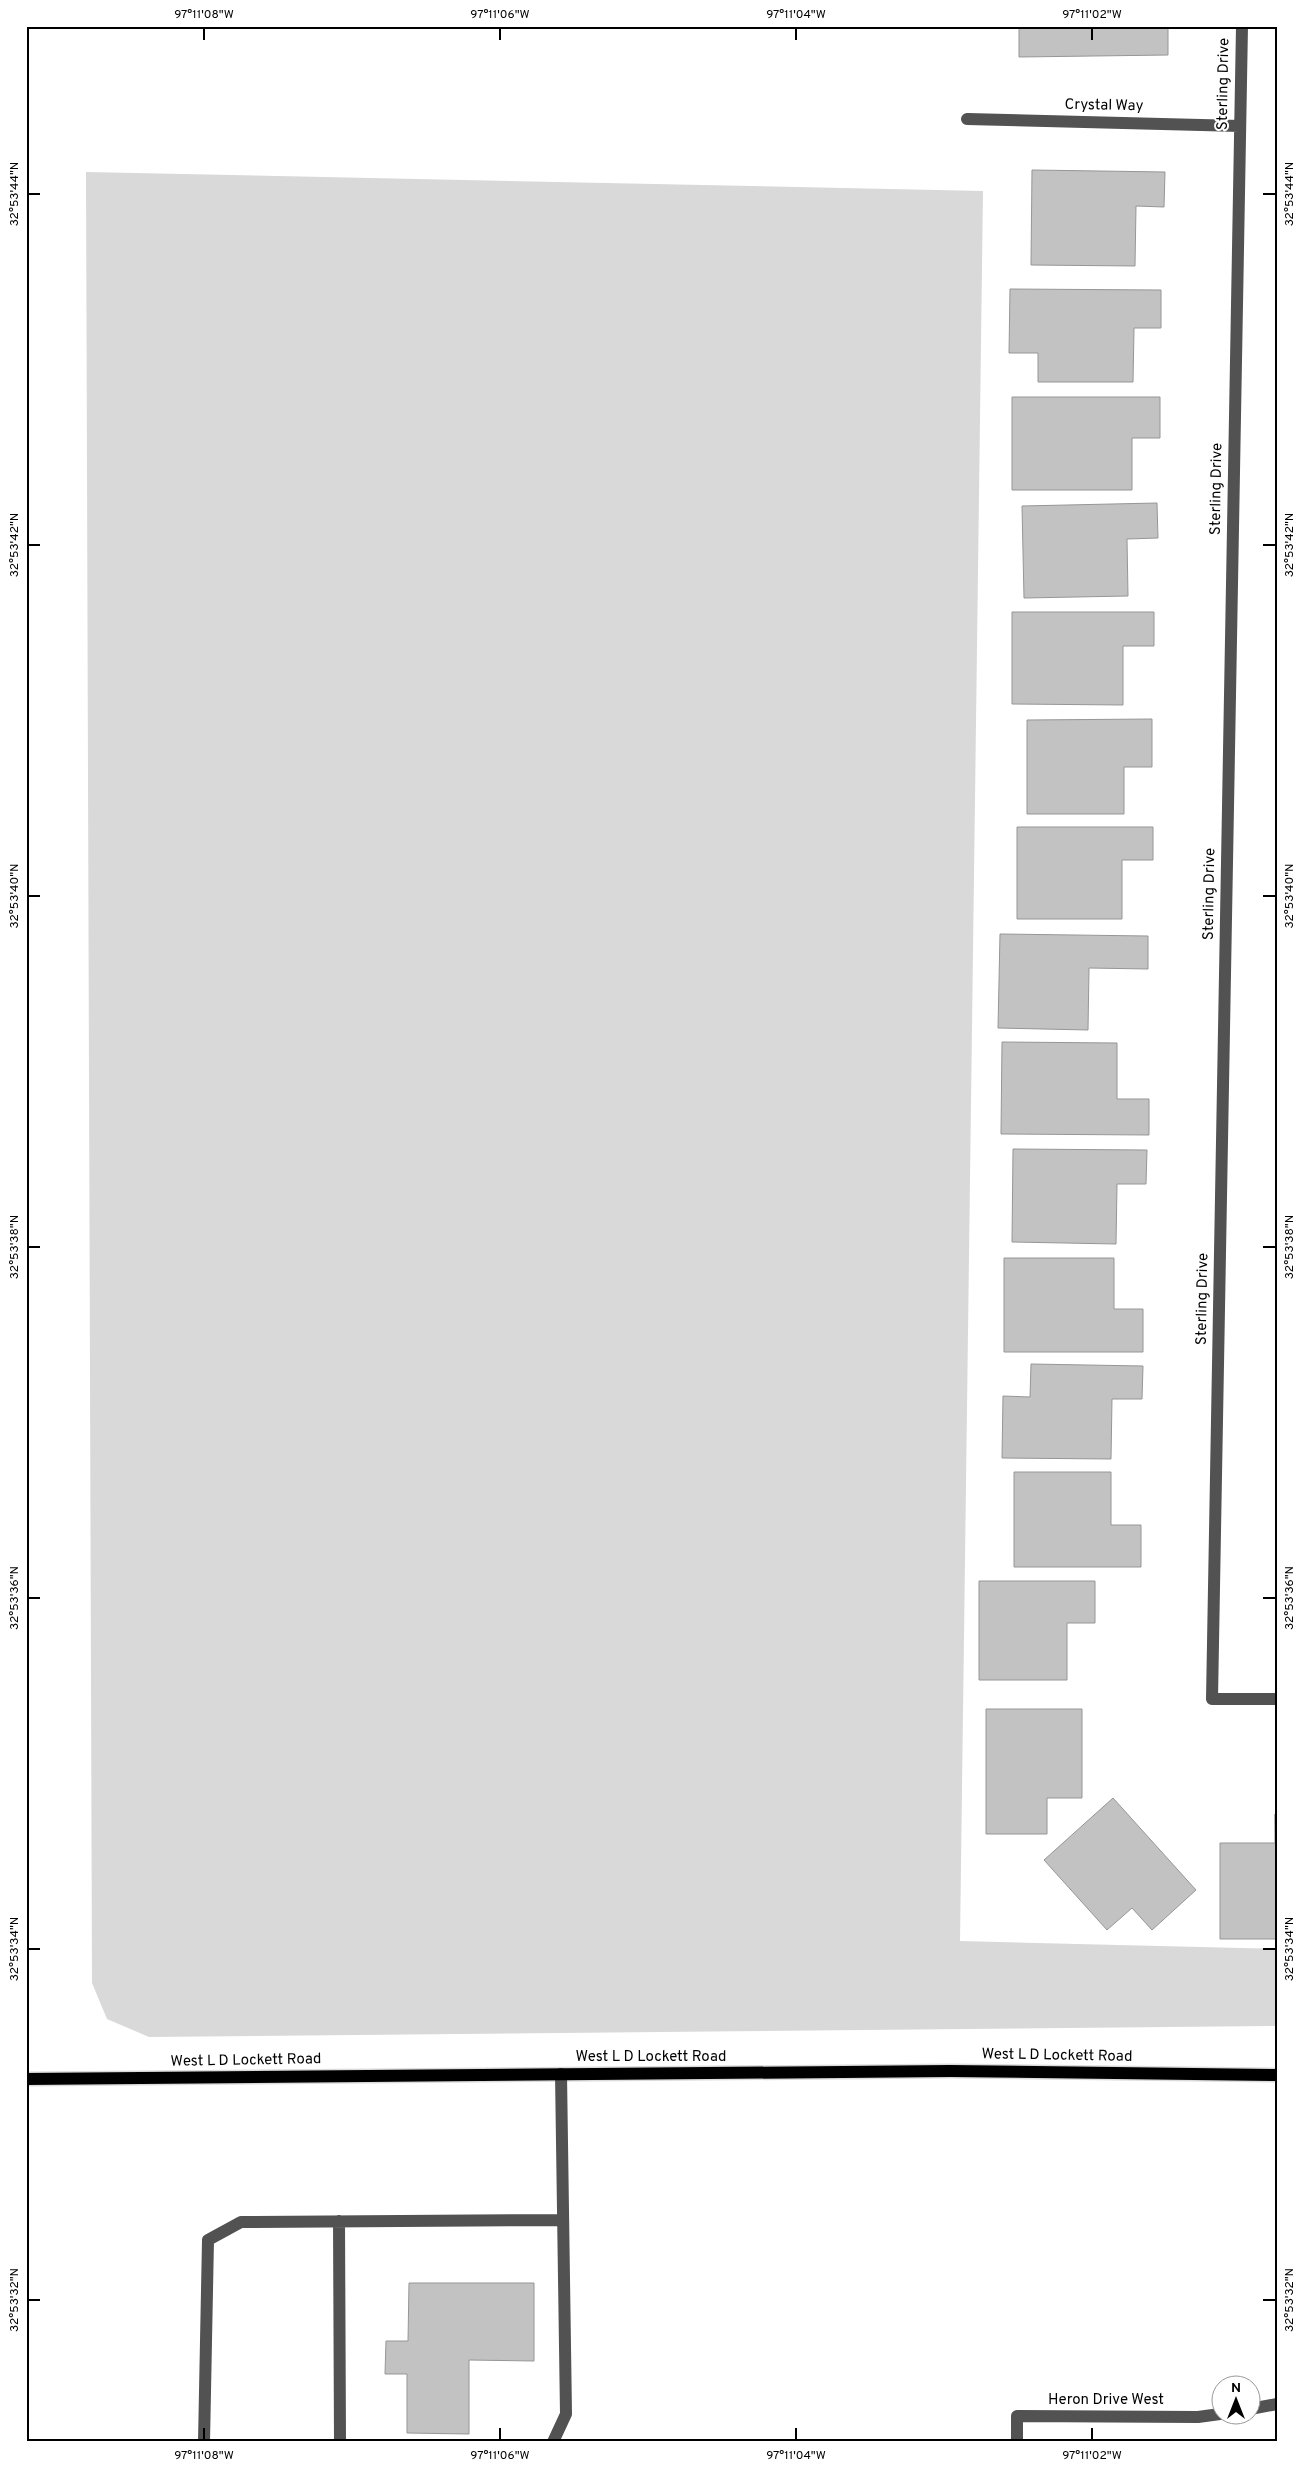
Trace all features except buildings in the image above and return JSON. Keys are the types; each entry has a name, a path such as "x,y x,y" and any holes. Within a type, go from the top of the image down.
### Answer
{"main road":[{"name":"West L D Lockett Road","path":"26,2079 950,2071 1277,2075"}],"street":[{"name":"Sterling Drive","path":"1242,26 1212,1698 1277,1699"},
{"name":"Crystal Way","path":"967,119 1240,126"},
{"path":"553,2442 566,2414 561,2074"},
{"path":"204,2442 208,2240 241,2222 563,2220"},
{"path":"339,2221 340,2442"},
{"path":"1260,2407 1277,2404"},
{"name":"Heron Drive West","path":"1017,2442 1017,2416 1198,2417 1210,2415"}],"shaded area":[{"path":"86,172 983,191 960,1941 1277,1949 1277,2026 149,2037 107,2019 92,1983"}]}
